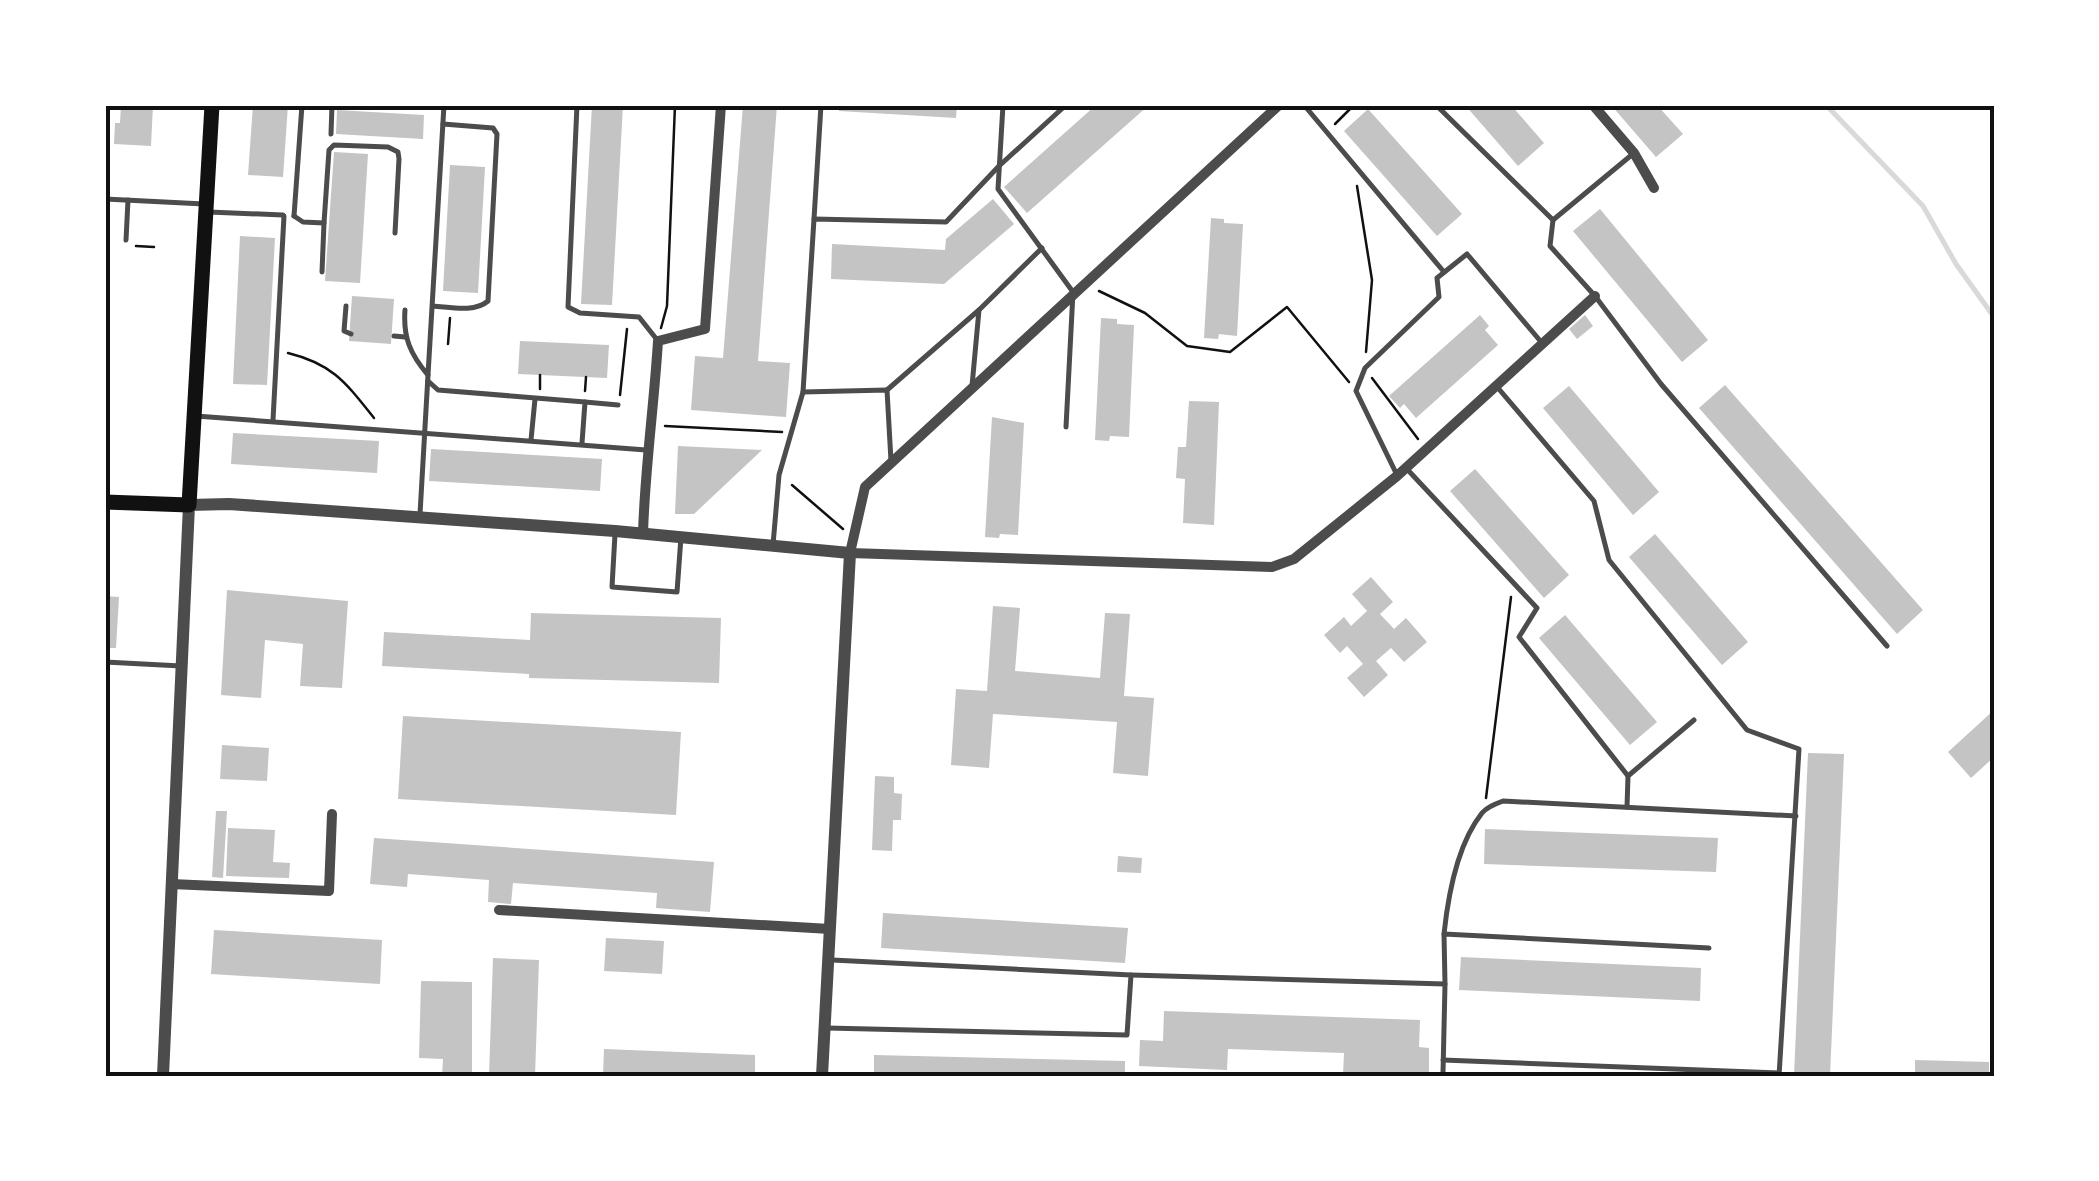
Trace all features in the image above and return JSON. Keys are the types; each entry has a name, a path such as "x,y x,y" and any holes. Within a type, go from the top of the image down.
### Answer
{"main road":[{"path":"105,502 188,505 212,105"}],"street":[{"path":"643,533 646,450 653,426 658,341 705,329 721,105"},
{"path":"822,1076 850,553 864,488 1278,105"},
{"path":"1593,105 1634,153 1654,188"},
{"path":"163,1076 188,505 229,504 643,533 850,553 1272,567 1294,559 1401,471 1595,296"},
{"path":"172,884 329,891 332,814"},
{"path":"499,910 830,929"}],"lane":[{"path":"294,216 302,105"},
{"path":"331,134 332,105"},
{"path":"420,518 444,105"},
{"path":"577,105 568,307 580,313 639,317 658,341"},
{"path":"773,546 779,475 803,392 820,105"},
{"path":"1002,105 998,189 1078,288 1066,427"},
{"path":"814,219 946,222 999,166 1066,105"},
{"path":"1304,105 1444,272"},
{"path":"1436,105 1553,220"},
{"path":"432,306 482,306 488,301 498,143 493,128 442,124"},
{"path":"322,272 329,150 342,144 388,147 398,152 395,233"},
{"path":"1634,153 1553,220 1550,246 1595,296 1661,384 1886,646"},
{"path":"105,199 294,216 303,222 324,223"},
{"path":"126,240 128,200"},
{"path":"273,420 284,216"},
{"path":"803,392 886,390 979,310 1042,248"},
{"path":"1542,343 1466,254 1437,278 1439,297 1364,368 1356,391 1401,471 1537,608 1519,636 1628,776 1627,808"},
{"path":"346,306 344,331 352,334"},
{"path":"405,310 405,337 415,359 438,390 618,404"},
{"path":"972,389 979,310"},
{"path":"394,336 405,337"},
{"path":"1443,1060 1779,1074 1800,749 1747,730 1609,560 1594,501 1495,384"},
{"path":"886,390 891,463"},
{"path":"531,440 535,399"},
{"path":"582,444 585,402"},
{"path":"193,416 646,450"},
{"path":"615,531 612,587 677,592 681,537"},
{"path":"105,662 181,666"},
{"path":"1628,776 1694,720"},
{"path":"1439,1076 1443,1072 1444,934 1449,890 1484,809 1503,801 1796,816"},
{"path":"1444,934 1709,948"},
{"path":"828,959 1445,984"},
{"path":"824,1028 1127,1035 1131,974"}],"path":[{"path":"658,341 667,306 675,105"},
{"path":"1327,132 1354,105"},
{"path":"1354,164 1372,280 1364,368 1425,448"},
{"path":"1078,288 1145,313 1187,346 1230,352 1287,307 1356,391"},
{"path":"448,344 450,307"},
{"path":"618,404 624,386 628,316"},
{"path":"276,350 317,360 341,378 382,428"},
{"path":"653,426 791,432"},
{"path":"779,475 845,531"},
{"path":"1484,809 1513,582"}],"building":[{"path":"121,105 153,105 151,146 114,144"},
{"path":"253,105 288,105 283,177 248,175"},
{"path":"592,105 623,105 612,305 581,304"},
{"path":"743,105 777,105 758,361 790,363 786,417 691,410 695,356 723,358"},
{"path":"839,105 957,105 956,118 839,111"},
{"path":"1096,105 1149,105 1027,213 1004,187"},
{"path":"1465,105 1511,105 1544,143 1518,166"},
{"path":"1611,105 1657,105 1683,134 1656,157"},
{"path":"1368,109 1462,214 1437,236 1344,131"},
{"path":"337,110 424,115 423,139 336,134"},
{"path":"334,152 368,154 360,283 325,281"},
{"path":"450,165 485,167 478,293 443,291"},
{"path":"993,199 1014,224 944,284 831,279 832,244 945,250 946,239"},
{"path":"1600,209 1708,340 1682,362 1573,231"},
{"path":"1211,218 1243,224 1237,336 1219,334 1218,339 1204,338"},
{"path":"240,236 275,238 267,385 233,384"},
{"path":"352,296 394,299 391,344 349,341"},
{"path":"1480,315 1489,326 1485,330 1498,345 1416,418 1404,404 1400,408 1389,396"},
{"path":"1585,315 1593,326 1577,339 1569,329"},
{"path":"1101,318 1134,325 1129,437 1110,436 1109,441 1095,440"},
{"path":"520,341 609,345 607,378 518,374"},
{"path":"1725,385 1923,610 1897,634 1699,408"},
{"path":"1569,386 1659,492 1633,515 1543,408"},
{"path":"1189,401 1219,402 1214,525 1183,523 1185,479 1176,478 1178,447 1186,447"},
{"path":"992,417 1024,423 1018,535 1000,534 999,538 985,537"},
{"path":"233,433 379,441 377,473 231,464"},
{"path":"678,446 762,450 694,514 675,514"},
{"path":"431,449 602,459 600,491 429,481"},
{"path":"1475,469 1569,575 1544,598 1450,491"},
{"path":"1655,534 1748,642 1722,665 1629,557"},
{"path":"1371,577 1393,602 1380,614 1394,629 1406,618 1427,642 1404,662 1391,648 1376,661 1388,675 1364,697 1347,678 1363,664 1347,646 1340,653 1324,635 1344,617 1351,626 1367,611 1352,594"},
{"path":"227,590 348,601 342,688 300,686 303,644 265,640 261,698 221,695"},
{"path":"105,596 119,597 116,648 105,648"},
{"path":"993,606 1020,608 1015,671 1100,678 1105,613 1130,614 1124,696 1154,698 1148,776 1113,773 1117,722 993,714 989,768 951,765 956,689 987,691"},
{"path":"531,613 721,618 719,683 529,678 529,674 382,666 384,632 530,640"},
{"path":"1565,615 1657,722 1630,745 1539,638"},
{"path":"1994,710 1994,757 1971,778 1948,752"},
{"path":"403,716 681,732 676,815 398,799"},
{"path":"222,745 269,748 267,781 220,779"},
{"path":"1808,753 1844,754 1830,1076 1794,1076"},
{"path":"875,776 894,777 894,793 902,794 901,820 893,820 892,851 872,850"},
{"path":"216,811 227,811 223,878 212,877"},
{"path":"228,828 275,830 273,862 290,863 289,878 226,876"},
{"path":"1485,829 1718,838 1716,872 1484,864"},
{"path":"374,838 714,862 710,912 656,908 657,893 513,883 511,904 488,902 489,880 408,874 407,887 370,884"},
{"path":"1118,856 1142,858 1141,873 1117,872"},
{"path":"883,913 1128,928 1125,963 881,948"},
{"path":"214,930 382,940 380,984 211,974"},
{"path":"606,938 664,941 662,974 604,971"},
{"path":"1461,957 1701,968 1700,1001 1459,990"},
{"path":"493,958 539,960 535,1076 489,1076"},
{"path":"421,981 472,982 472,1076 442,1076 443,1059 419,1058"},
{"path":"1164,1011 1420,1020 1419,1047 1429,1048 1429,1076 1343,1075 1344,1053 1228,1049 1227,1070 1139,1066 1140,1040 1163,1041"},
{"path":"604,1049 755,1055 755,1076 603,1076"},
{"path":"874,1055 1125,1061 1125,1076 874,1076"},
{"path":"1915,1060 1989,1062 1989,1076 1915,1076"}],"waterway":[{"path":"1826,105 1923,206 1956,264 1994,317"}]}
